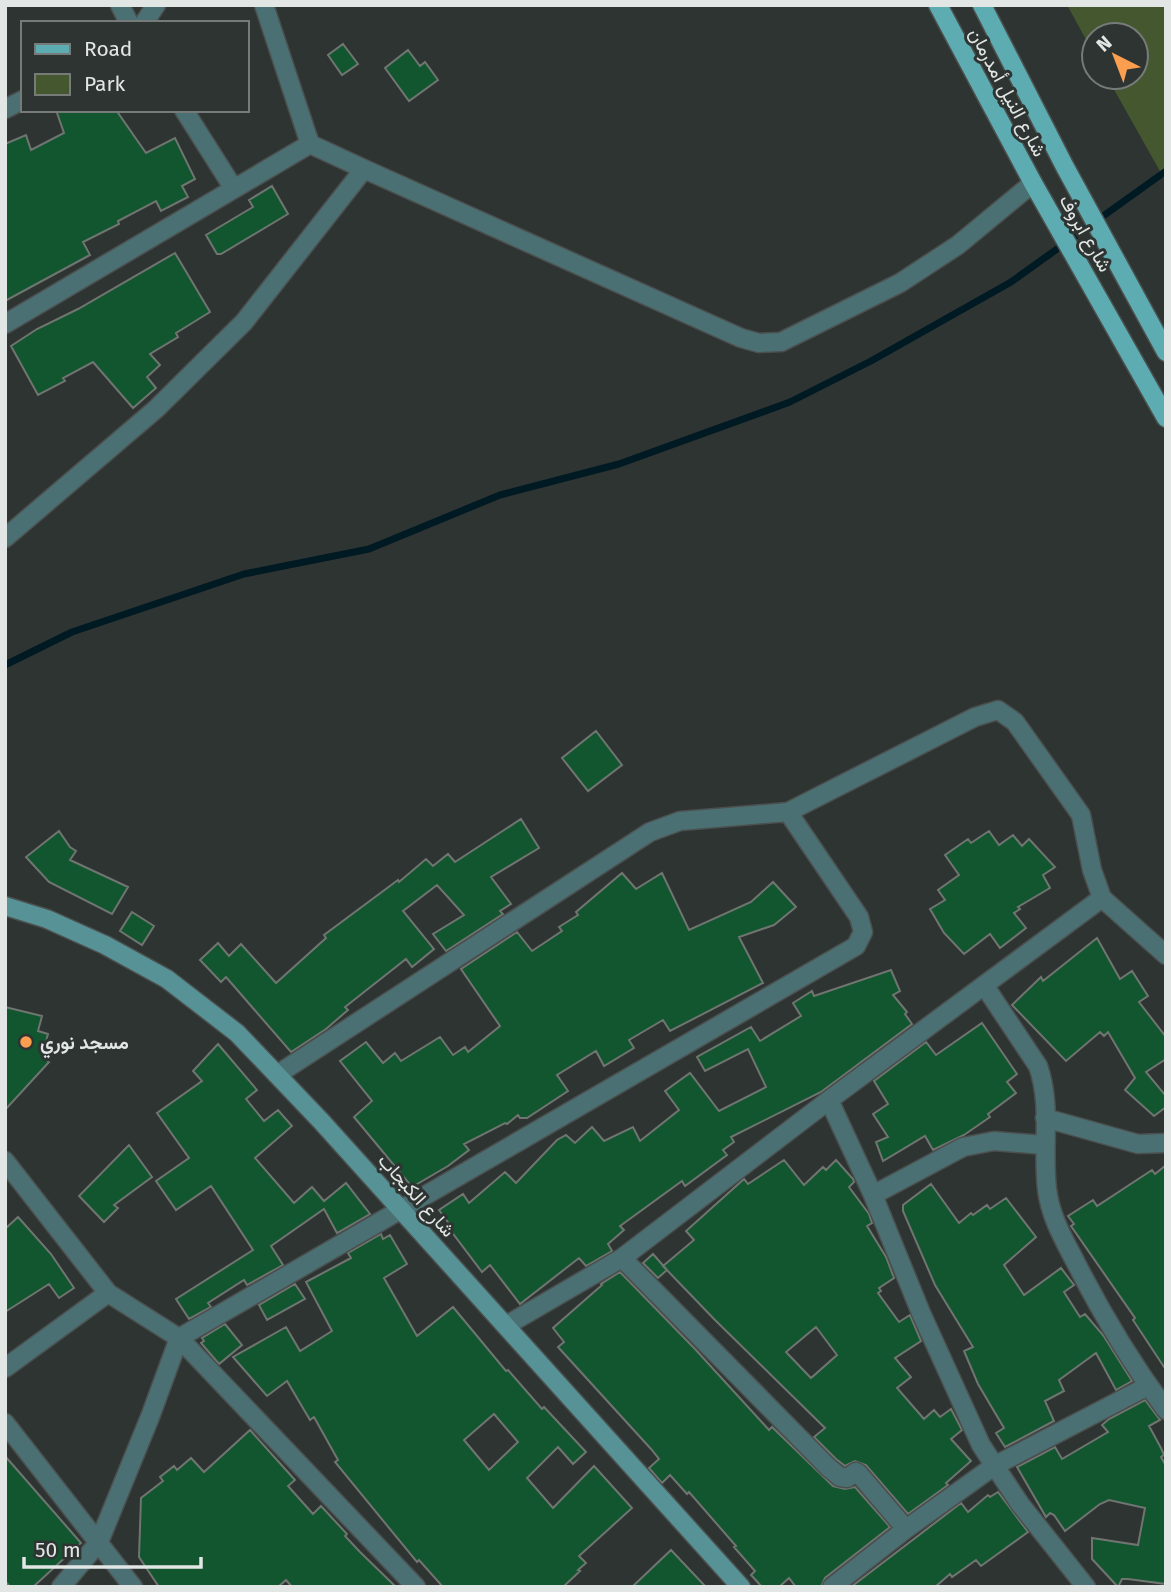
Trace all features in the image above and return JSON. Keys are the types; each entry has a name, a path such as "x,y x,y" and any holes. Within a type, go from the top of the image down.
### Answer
{"main road":[{"name":"شارع النيل أمدرمان","path":"938,5 1037,190"},
{"path":"982,5 1118,267 1166,352"},
{"name":"شارع ابروف","path":"1037,190 1166,418"},
{"name":"شارع الكبجاب","path":"5,906 47,919 105,945 167,979 237,1033 278,1074 507,1325 741,1587"}],"street":[{"path":"120,5 128,21"},
{"path":"145,21 156,5"},
{"path":"264,5 310,144 741,338 759,343 781,342 900,283 1037,190"},
{"path":"5,109 21,101"},
{"path":"185,112 234,189"},
{"path":"5,324 310,144"},
{"path":"5,538 156,409 244,322 364,169"},
{"path":"278,1074 650,832 681,821 788,812 975,717 998,710 1014,722 1081,815 1092,870 1102,898 1166,955"},
{"path":"61,1587 99,1542 179,1338 856,946 863,932 859,917 788,812"},
{"path":"507,1325 622,1258 1102,898"},
{"path":"984,985 1038,1066 1046,1096 1044,1145 1047,1191 1059,1231 1097,1304 1166,1410"},
{"path":"830,1100 970,1424 994,1466 1086,1587"},
{"path":"1045,1118 1138,1144 1166,1143"},
{"path":"873,1195 963,1147 994,1141 1044,1145"},
{"path":"5,1161 108,1293 179,1338 416,1587"},
{"path":"622,1258 828,1467 840,1477 847,1478 856,1472 859,1474 906,1529"},
{"path":"5,1368 108,1293"},
{"path":"832,1587 906,1529 994,1466 1148,1386"},
{"path":"5,1423 133,1587"}],"green space":[{"path":"1067,5 1166,5 1166,182 1115,91 1150,91 1150,21 1080,21 1080,29"}],"building":[{"path":"343,44 358,64 342,75 328,55"},
{"path":"408,50 420,66 425,62 438,80 409,101 385,68"},
{"path":"57,112 117,112 146,153 175,138 195,179 182,186 188,197 161,211 156,201 118,221 119,224 83,242 90,255 5,301 5,144 26,135 31,150 64,133"},
{"path":"272,186 288,214 217,254 206,235 253,207 249,200"},
{"path":"175,253 210,312 176,333 178,337 150,354 160,365 147,377 156,388 133,408 93,362 38,395 11,346"},
{"path":"596,731 622,765 588,791 562,758"},
{"path":"521,819 539,848 491,877 511,904 500,911 503,914 446,951 433,934 464,915 437,885 403,911 434,949 412,967 406,959 345,1007 348,1010 326,1029 291,1052 226,977 221,982 200,960 218,943 229,956 241,944 276,983 326,938 324,935 398,880 399,882 426,859 433,866 448,854 455,862"},
{"path":"59,831 76,851 70,860 128,887 112,914 49,882 26,857"},
{"path":"989,831 999,845 1013,835 1022,846 1029,839 1055,867 1043,875 1050,888 1018,907 1020,909 1014,913 1026,928 1000,948 990,934 964,954 944,933 930,909 945,900 938,890 959,875 945,855 968,839 971,843"},
{"path":"622,873 636,889 662,873 689,930 751,902 773,882 796,907 774,925 739,937 763,983 670,1031 663,1020 629,1040 634,1048 604,1066 596,1051 557,1075 568,1091 527,1118 520,1118 518,1115 507,1124 464,1144 469,1150 412,1187 354,1117 372,1101 340,1061 366,1042 383,1063 395,1053 401,1061 440,1037 453,1055 465,1047 468,1052 500,1026 461,969 517,932 532,951 562,931 559,927 578,915 576,912"},
{"path":"132,912 154,926 142,945 120,931"},
{"path":"1097,938 1120,979 1132,971 1148,996 1139,1002 1166,1037 1166,1059 1146,1072 1166,1096 1166,1107 1154,1116 1125,1090 1135,1078 1108,1032 1104,1036 1100,1032 1066,1061 1012,1005 1041,977 1043,981"},
{"path":"891,970 900,991 893,995 907,1012 905,1014 912,1024 821,1092 731,1137 734,1142 723,1150 727,1155 685,1186 682,1181 620,1226 624,1230 608,1244 612,1251 586,1266 579,1258 520,1304 490,1265 482,1272 448,1227 450,1225 439,1210 463,1194 469,1203 505,1172 516,1183 557,1140 566,1135 575,1143 592,1127 604,1141 633,1127 640,1141 679,1110 665,1091 690,1073 719,1111 766,1087 748,1049 705,1071 697,1057 751,1027 760,1041 801,1016 793,1003 812,991 814,996"},
{"name":"مسجد نوري","path":"5,1007 42,1016 38,1031 48,1034 42,1056 49,1062 5,1110"},
{"path":"982,1023 1017,1074 1007,1082 1016,1093 988,1114 990,1117 964,1135 933,1150 925,1136 883,1161 876,1142 888,1137 873,1114 888,1104 874,1081 926,1042 936,1055"},
{"path":"218,1044 257,1090 246,1099 264,1121 278,1110 292,1126 255,1158 294,1203 312,1187 324,1201 346,1183 370,1214 337,1233 324,1209 271,1246 283,1265 247,1285 244,1280 208,1303 211,1307 189,1319 176,1299 253,1250 211,1186 176,1210 156,1181 189,1158 157,1113 202,1081 193,1071"},
{"path":"129,1145 152,1177 114,1205 118,1208 104,1222 79,1196"},
{"path":"784,1160 804,1185 823,1167 826,1170 836,1160 853,1179 854,1182 849,1187 869,1214 872,1223 867,1226 886,1257 894,1278 879,1288 881,1291 878,1293 899,1322 910,1315 921,1341 895,1358 911,1377 897,1388 924,1419 934,1410 940,1417 951,1409 962,1430 951,1439 971,1461 946,1483 948,1485 908,1514 866,1465 855,1461 845,1466 814,1437 825,1428 663,1266 694,1240 686,1231 744,1179 748,1184","holes":["816,1327 837,1355 811,1378 786,1352"]},
{"path":"1166,1165 1166,1370 1133,1320 1135,1318 1071,1226 1074,1224 1068,1216 1093,1200 1097,1206 1152,1170 1155,1174"},
{"path":"931,1184 959,1223 971,1213 973,1215 987,1205 990,1209 1006,1198 1036,1237 1004,1265 1024,1295 1061,1268 1074,1285 1064,1292 1080,1317 1085,1314 1103,1335 1132,1381 1116,1390 1096,1353 1059,1380 1064,1391 1045,1401 1054,1421 1005,1447 996,1433 1004,1428 978,1384 964,1351 973,1347 935,1285 903,1211 903,1205"},
{"path":"18,1217 51,1254 74,1288 59,1298 49,1284 5,1312 5,1229"},
{"path":"381,1234 383,1239 390,1235 407,1264 384,1278 417,1336 453,1307 506,1371 508,1370 542,1409 544,1407 586,1452 573,1464 558,1447 527,1478 553,1508 594,1466 632,1508 579,1556 586,1563 563,1587 443,1587 419,1560 417,1562 335,1462 338,1460 314,1417 310,1420 287,1381 267,1396 233,1357 286,1327 300,1351 332,1331 306,1282 351,1258 348,1253","holes":["494,1414 518,1442 489,1470 464,1440"]},
{"path":"653,1254 667,1270 658,1278 643,1263"},
{"path":"620,1272 769,1430 772,1427 833,1486 845,1489 855,1487 890,1527 825,1578 821,1587 796,1587 789,1578 779,1587 762,1587 751,1575 755,1571 734,1547 736,1546 689,1492 687,1494 670,1475 662,1483 649,1468 659,1459 558,1347 564,1342 553,1328 601,1284"},
{"path":"295,1284 305,1299 267,1320 259,1305"},
{"path":"225,1324 242,1345 219,1364 201,1343 204,1341 202,1338"},
{"path":"1145,1400 1160,1420 1149,1426 1164,1455 1161,1457 1166,1466 1166,1584 1122,1579 1118,1587 1092,1559 1092,1538 1138,1545 1145,1508 1109,1500 1065,1531 1054,1515 1050,1513 1046,1517 1017,1467 1055,1447 1062,1459 1108,1432 1102,1425 1109,1419"},
{"path":"250,1430 295,1480 288,1486 313,1514 321,1506 347,1534 345,1536 396,1587 292,1587 286,1580 278,1587 159,1587 139,1557 141,1498 163,1481 160,1477 174,1466 177,1470 191,1458 204,1472"},
{"path":"5,1456 81,1543 33,1587 10,1587 5,1581"},
{"path":"998,1492 1028,1532 981,1566 976,1560 952,1577 950,1574 935,1587 851,1587 961,1503 968,1512 988,1495 990,1497"},
{"path":"671,1550 706,1587 632,1587"}],"waterway":[{"path":"5,665 72,632 244,574 369,549 500,495 619,464 790,402 871,361 1011,282 1166,171"}],"place":[{"name":"مسجد نوري","path":"26,1042"}]}
